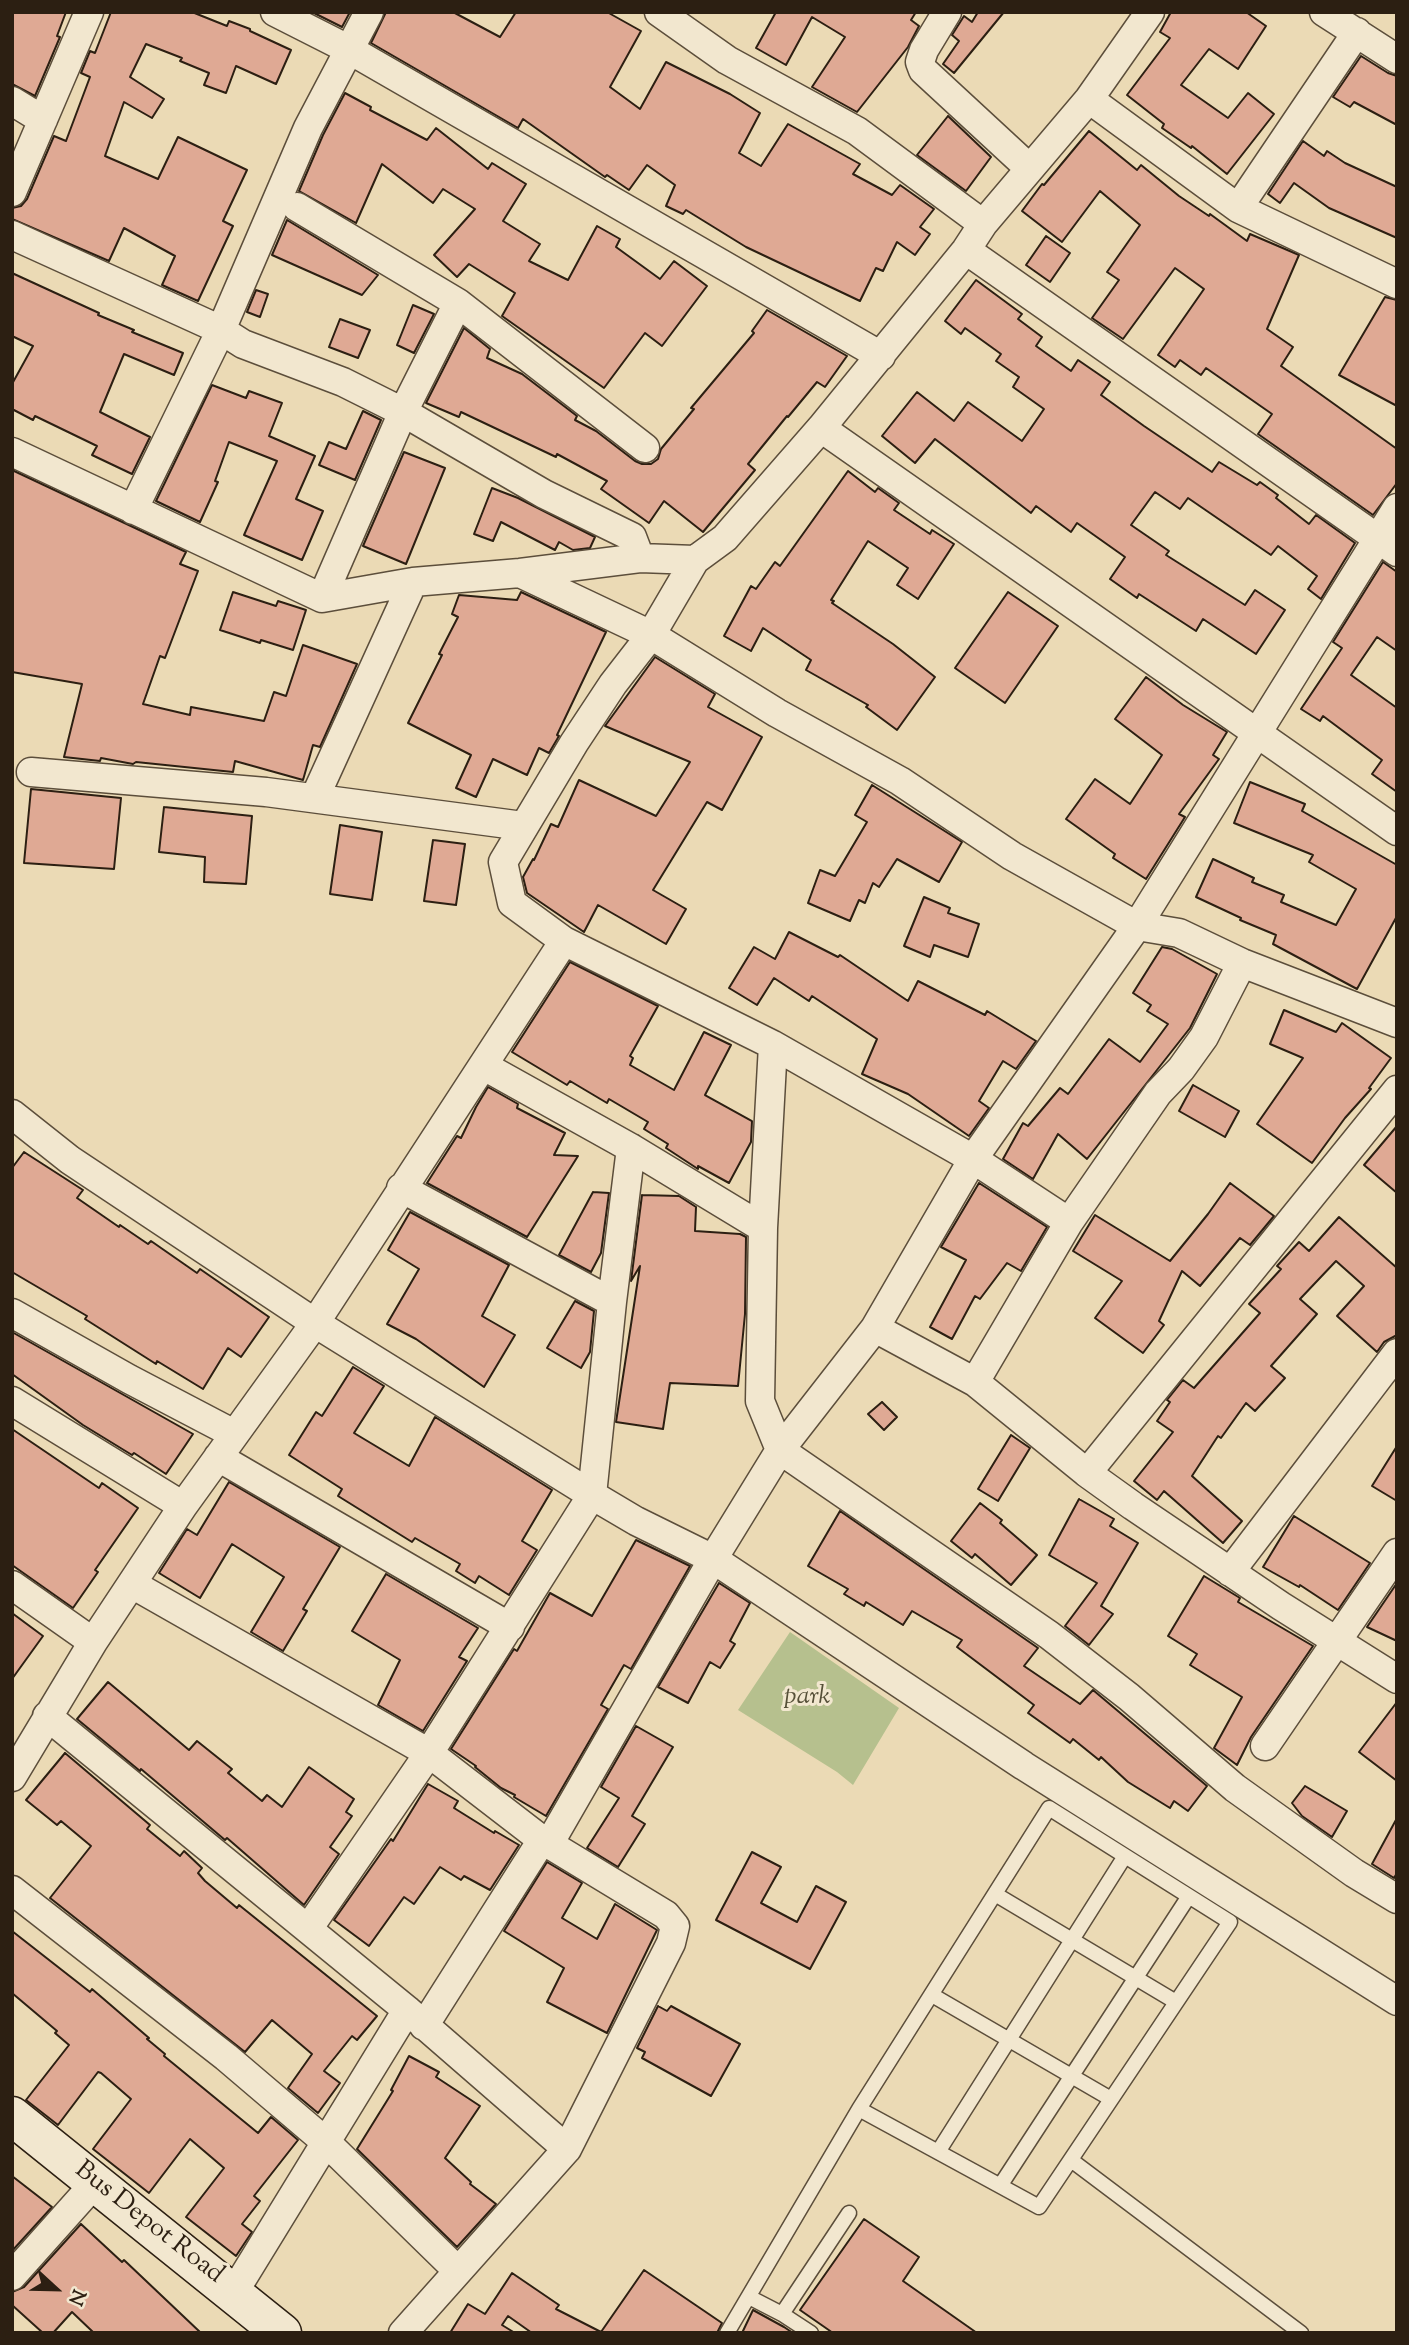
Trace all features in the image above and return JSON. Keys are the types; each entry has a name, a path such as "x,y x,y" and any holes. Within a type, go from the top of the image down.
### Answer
{"street":[{"path":"12,192 89,12"},
{"path":"275,12 350,50 881,356"},
{"path":"133,509 221,330 308,128 369,12"},
{"path":"659,12 727,60 857,131 984,224"},
{"path":"947,12 924,50 920,62 923,69 1029,168"},
{"path":"1069,1222 973,1159 773,1045 564,941 512,903 503,862 587,723 651,635 695,560 725,538 881,356 1029,168 1089,99 1150,12"},
{"path":"1324,12 1397,59"},
{"path":"1238,208 1357,32"},
{"path":"1089,99 1238,208 1397,284"},
{"path":"12,101 43,120"},
{"path":"298,207 458,303 645,448"},
{"path":"12,235 221,330 243,344 343,382 402,412 544,494 632,537 640,558"},
{"path":"966,250 1386,545"},
{"path":"322,598 402,412 458,303"},
{"path":"821,428 1397,831"},
{"path":"12,452 322,598 413,582 520,573 640,558 695,560"},
{"path":"234,2292 327,2143 545,1842 780,1450 875,1328 973,1159 1137,926 1258,734 1386,545 1397,508"},
{"path":"520,573 651,635 777,713 900,781 1012,856 1137,926 1179,933 1242,963 1397,1023"},
{"path":"314,797 413,582"},
{"path":"30,772 314,797 523,826"},
{"path":"12,1777 47,1716 131,1584 183,1506 315,1323 564,941"},
{"path":"975,1382 1069,1222 1158,1094 1181,1069 1204,1037 1242,963"},
{"path":"773,1045 763,1228 760,1401 780,1450 1038,1627 1129,1698 1235,1788 1343,1866 1397,1899"},
{"path":"484,1066 631,1148 763,1228"},
{"path":"1087,1473 1397,1090"},
{"path":"12,1114 70,1160 315,1323 636,1521 713,1559 1024,1766 1397,2001"},
{"path":"308,1928 429,1753 592,1494 631,1148"},
{"path":"401,1188 612,1302"},
{"path":"12,1313 234,1434"},
{"path":"875,1328 975,1382 1087,1473 1230,1572 1397,1679"},
{"path":"1230,1572 1397,1353"},
{"path":"12,1401 183,1506"},
{"path":"218,1457 510,1627"},
{"path":"1265,1746 1397,1553"},
{"path":"131,1584 429,1753 545,1842 666,1915 675,1926 671,1943 567,2149 402,2333"},
{"path":"12,1585 93,1642"},
{"path":"47,1716 308,1928 567,2149"},
{"path":"12,1890 226,2057 327,2143 458,2271"},
{"name":"Bus Depot Road","path":"12,2116 234,2292 272,2330"},
{"path":"12,2276 95,2183"}],"lane":[{"path":"727,2333 859,2109 1049,1808 1230,1922 1039,2207 859,2109"},
{"path":"938,2152 1125,1856"},
{"path":"995,1894 1176,2002"},
{"path":"1000,2186 1189,1896"},
{"path":"932,1995 1111,2099"},
{"path":"1071,2160 1301,2333"},
{"path":"782,2314 849,2213"},
{"path":"749,2297 811,2333"}],"green space":[{"name":"park","path":"790,1632 899,1708 853,1785 837,1772 738,1710"}],"building":[{"path":"12,12 66,12 57,36 60,37 35,96 12,84"},
{"path":"111,12 192,12 227,26 229,21 250,29 291,50 276,84 236,66 226,93 204,85 209,73 180,61 182,58 146,44 130,77 164,99 152,118 124,102 105,156 158,179 178,137 247,170 223,221 233,226 198,301 162,285 175,256 124,228 109,261 12,219 12,208 21,206 27,199 54,136 66,141 90,77 81,73 90,51 95,53"},
{"path":"312,12 350,12 342,27"},
{"path":"386,12 453,12 500,37 516,12 607,12 641,31 610,87 640,109 666,62 730,94 760,113 739,153 761,166 788,124 860,164 853,174 892,195 900,185 934,209 920,227 930,234 915,255 897,242 883,271 876,268 860,301 746,247 686,210 683,214 666,206 675,185 647,165 629,190 607,175 605,177 523,119 518,128 371,43"},
{"path":"776,12 916,12 911,20 919,26 908,47 857,112 812,87 845,37 812,17 786,65 756,48"},
{"path":"978,12 1004,12 954,73 943,64 959,41 952,35 964,16 972,22"},
{"path":"1171,12 1246,12 1266,26 1238,69 1209,49 1181,85 1228,118 1248,93 1274,114 1227,174 1192,146 1191,148 1162,128 1164,124 1127,95 1170,38 1160,32"},
{"path":"1361,56 1397,76 1397,125 1354,102 1350,107 1333,97"},
{"path":"345,93 371,107 370,110 427,140 436,128 488,169 492,163 526,184 503,221 540,244 529,261 568,280 597,226 620,239 616,247 660,279 674,261 707,286 662,346 645,333 604,388 502,316 515,293 469,264 457,277 434,255 475,209 443,189 433,203 382,164 356,223 299,191"},
{"path":"948,116 991,157 966,191 917,155"},
{"path":"1089,131 1137,170 1141,165 1179,196 1247,241 1250,234 1299,255 1267,329 1293,347 1281,366 1397,449 1397,483 1373,515 1258,434 1272,414 1206,368 1201,375 1180,360 1175,367 1158,355 1204,289 1175,268 1123,339 1092,318 1119,280 1107,272 1140,225 1100,191 1062,242 1022,211"},
{"path":"1303,141 1324,156 1327,151 1345,163 1397,187 1397,238 1329,208 1294,183 1280,203 1268,194"},
{"path":"287,220 378,275 362,295 272,255"},
{"path":"1046,236 1070,253 1050,282 1026,265"},
{"path":"12,273 134,330 132,332 183,353 174,375 124,354 100,412 150,437 132,474 92,455 97,446 35,416 33,420 12,409 12,384 33,346 12,336"},
{"path":"976,280 1022,314 1018,319 1042,337 1036,346 1071,371 1078,360 1110,382 1101,395 1144,426 1212,472 1219,462 1257,485 1260,482 1309,524 1316,515 1355,543 1321,599 1308,589 1317,576 1278,546 1271,555 1188,498 1180,509 1155,492 1131,525 1169,551 1166,555 1245,605 1255,590 1285,610 1256,654 1203,619 1196,631 1139,594 1137,598 1110,579 1125,557 1077,523 1071,532 1036,506 1031,513 935,439 915,463 882,436 917,392 954,421 968,402 1022,441 1044,409 1013,387 1019,377 996,361 1001,354 965,328 961,334 945,321"},
{"path":"256,290 268,294 260,317 247,312"},
{"path":"1385,297 1397,300 1397,406 1339,375"},
{"path":"413,305 434,314 414,353 397,345"},
{"path":"767,310 847,356 825,387 817,382 787,416 748,464 755,470 703,532 664,501 649,523 601,489 607,481 557,454 556,457 461,412 459,417 426,403 464,328 490,349 487,358 522,374 577,416 575,420 596,431 635,461 651,464 658,459 661,449 694,409 691,408 754,333 752,331"},
{"path":"340,319 370,330 358,358 329,347"},
{"path":"212,385 246,398 249,391 282,403 269,436 315,456 296,499 323,511 302,560 244,535 277,461 229,442 215,481 218,482 200,522 156,501"},
{"path":"363,411 381,420 355,480 319,465 329,442 346,449"},
{"path":"404,452 445,468 406,564 363,546"},
{"path":"12,470 186,552 180,564 198,571 165,658 160,656 143,704 190,715 191,707 264,721 274,692 286,696 303,645 357,664 320,747 313,745 303,780 235,761 233,772 136,762 133,764 101,758 100,761 64,757 82,684 12,672"},
{"path":"848,471 875,492 878,488 899,503 894,510 930,534 932,530 954,544 918,599 897,585 908,568 868,541 831,600 935,677 897,730 866,707 868,705 806,670 811,660 763,628 751,651 724,636 751,586 756,589 775,562 780,566"},
{"path":"492,488 518,498 595,537 590,548 573,550 559,542 555,550 501,522 493,541 474,534"},
{"path":"1383,562 1397,572 1397,651 1377,637 1351,675 1397,708 1397,792 1372,774 1382,760 1323,716 1320,721 1301,709 1342,648 1333,642"},
{"path":"233,592 276,606 278,601 306,610 293,650 220,630"},
{"path":"521,592 606,632 549,753 539,748 527,775 493,759 476,797 456,788 471,755 408,723 458,617 452,614 459,595 517,600"},
{"path":"1008,592 1058,626 1005,703 955,668"},
{"path":"655,657 715,694 708,707 762,737 722,810 707,802 653,890 686,909 666,944 598,905 584,932 527,893 523,877 551,824 558,827 579,780 656,816 690,762 605,726"},
{"path":"1146,677 1183,705 1227,732 1213,755 1219,759 1179,814 1185,817 1146,879 1113,858 1115,854 1066,819 1095,779 1130,804 1162,755 1115,719"},
{"path":"1250,782 1305,804 1302,811 1397,865 1397,916 1357,989 1273,944 1276,935 1196,897 1213,859 1254,878 1252,882 1284,895 1281,902 1336,925 1356,889 1309,862 1313,855 1234,823"},
{"path":"872,785 962,842 939,882 897,859 879,887 873,883 865,903 859,900 850,921 808,903 820,870 835,876 867,822 855,815"},
{"path":"31,789 121,798 114,869 24,863"},
{"path":"164,807 252,816 246,884 204,882 205,857 159,852"},
{"path":"340,825 382,832 372,900 330,894"},
{"path":"433,840 465,844 456,905 424,901"},
{"path":"924,897 950,908 948,913 979,924 968,957 934,945 930,957 904,946"},
{"path":"789,932 838,957 840,955 908,1001 918,981 985,1015 987,1011 1036,1041 1016,1069 1003,1061 979,1101 989,1108 969,1136 908,1094 862,1074 877,1039 812,996 809,1001 774,978 757,1005 729,988 754,947 775,959"},
{"path":"1162,947 1172,949 1217,974 1190,1028 1087,1159 1058,1134 1033,1179 1003,1159 1023,1123 1028,1126 1060,1088 1068,1094 1109,1039 1140,1062 1168,1024 1147,1011 1151,1005 1133,993"},
{"path":"570,962 658,1006 630,1056 633,1058 630,1065 674,1090 704,1032 731,1045 705,1095 752,1121 751,1142 729,1183 698,1166 698,1169 666,1148 668,1144 644,1129 648,1122 609,1099 607,1103 570,1081 567,1085 512,1052"},
{"path":"1284,1010 1336,1032 1342,1023 1391,1058 1369,1088 1371,1089 1345,1118 1312,1163 1257,1124 1303,1058 1270,1044"},
{"path":"1193,1085 1239,1111 1225,1137 1179,1111"},
{"path":"488,1087 518,1104 517,1108 565,1133 554,1155 578,1156 527,1237 427,1183 457,1136 461,1138"},
{"path":"1397,1126 1397,1193 1364,1165"},
{"path":"24,1152 83,1190 77,1198 119,1227 120,1225 148,1244 151,1241 197,1273 200,1269 269,1317 241,1357 228,1348 203,1389 157,1361 156,1364 85,1319 87,1316 12,1272 12,1168"},
{"path":"979,1183 1047,1227 1021,1271 1007,1263 980,1299 975,1296 952,1339 930,1327 966,1260 941,1247"},
{"path":"1230,1183 1274,1216 1250,1245 1240,1238 1200,1286 1182,1271 1159,1321 1164,1325 1143,1353 1095,1318 1122,1281 1073,1251 1095,1215 1170,1261"},
{"path":"593,1192 609,1193 601,1253 591,1272 559,1255"},
{"path":"642,1195 679,1196 696,1207 695,1231 740,1234 746,1237 745,1314 738,1386 670,1383 663,1429 616,1422 640,1266 631,1281"},
{"path":"410,1212 509,1265 482,1316 515,1335 484,1387 416,1339 387,1324 419,1269 388,1250"},
{"path":"1339,1217 1397,1268 1397,1335 1384,1342 1377,1352 1337,1316 1364,1286 1336,1261 1300,1299 1317,1314 1271,1366 1285,1378 1255,1411 1246,1403 1221,1438 1218,1436 1192,1476 1242,1521 1223,1543 1164,1491 1157,1500 1134,1481 1173,1432 1157,1421 1170,1402 1167,1400 1183,1380 1194,1388 1260,1313 1249,1304 1281,1269 1277,1266 1299,1242 1309,1251"},
{"path":"575,1301 594,1311 590,1352 581,1368 547,1348"},
{"path":"12,1332 193,1434 166,1474 83,1425 12,1374"},
{"path":"353,1367 384,1386 354,1433 409,1466 435,1417 552,1490 522,1541 537,1550 509,1595 479,1576 475,1583 456,1571 460,1564 415,1538 412,1542 338,1496 342,1489 289,1455 316,1412 322,1416"},
{"path":"882,1402 897,1417 884,1430 868,1414"},
{"path":"12,1429 99,1488 102,1483 138,1508 95,1570 98,1572 73,1608 12,1565"},
{"path":"1011,1435 1030,1448 998,1501 978,1489"},
{"path":"1397,1446 1397,1501 1372,1486"},
{"path":"229,1482 340,1547 303,1609 307,1611 283,1651 251,1632 284,1577 232,1544 200,1598 159,1573 187,1529 197,1535"},
{"path":"1079,1499 1114,1519 1110,1526 1138,1543 1101,1606 1113,1614 1089,1645 1065,1626 1097,1583 1049,1555"},
{"path":"980,1503 1002,1520 1000,1523 1037,1555 1011,1585 975,1554 972,1558 951,1541"},
{"path":"840,1511 1038,1648 1024,1666 1080,1704 1093,1690 1207,1786 1188,1811 1174,1801 1170,1808 1128,1782 1101,1757 1099,1760 1073,1739 1070,1743 1028,1713 1034,1705 957,1647 962,1640 912,1611 903,1625 866,1602 864,1606 844,1594 848,1589 808,1566"},
{"path":"1294,1516 1370,1563 1338,1610 1300,1585 1299,1587 1263,1567"},
{"path":"636,1540 690,1566 631,1669 624,1665 601,1705 608,1709 546,1816 501,1788 451,1749 514,1649 517,1651 550,1593 592,1616"},
{"path":"386,1574 478,1628 459,1657 467,1661 423,1731 378,1705 400,1660 352,1631"},
{"path":"1204,1576 1240,1598 1238,1602 1313,1646 1251,1737 1237,1765 1214,1748 1242,1697 1190,1665 1197,1654 1168,1636"},
{"path":"719,1583 750,1603 730,1641 735,1644 720,1668 710,1662 688,1703 658,1687"},
{"path":"1397,1583 1397,1641 1367,1627"},
{"path":"12,1613 43,1636 12,1679"},
{"path":"108,1682 189,1750 197,1741 232,1769 228,1773 262,1801 267,1795 282,1807 309,1767 354,1799 346,1812 352,1816 330,1847 339,1854 304,1905 227,1838 225,1840 77,1719"},
{"path":"1397,1702 1397,1781 1359,1752"},
{"path":"636,1726 673,1747 632,1816 645,1824 618,1867 587,1848 619,1798 601,1787"},
{"path":"65,1753 150,1825 147,1829 180,1856 184,1851 202,1868 198,1873 205,1881 237,1908 239,1905 377,2016 357,2040 352,2036 324,2071 340,2083 318,2113 288,2088 312,2054 272,2020 245,2052 50,1898 91,1846 61,1821 57,1825 26,1800"},
{"path":"428,1784 458,1801 454,1808 519,1845 490,1890 464,1876 461,1880 440,1867 414,1904 404,1897 369,1946 334,1920 391,1839 393,1841"},
{"path":"1305,1786 1347,1811 1332,1837 1302,1816 1292,1803"},
{"path":"1397,1818 1397,1873 1394,1878 1372,1864"},
{"path":"752,1852 781,1867 761,1903 797,1922 816,1886 846,1902 810,1969 716,1920"},
{"path":"547,1862 582,1883 562,1918 597,1939 615,1904 657,1930 607,2033 547,2002 564,1968 504,1931"},
{"path":"12,1931 90,1992 92,1989 149,2038 147,2039 165,2054 164,2056 258,2133 271,2117 298,2140 254,2196 260,2201 242,2224 252,2232 236,2256 186,2217 224,2168 190,2139 149,2193 93,2149 131,2099 101,2073 98,2072 58,2125 26,2100 69,2045 55,2033 57,2031 12,1993"},
{"path":"658,2006 667,2011 671,2006 740,2044 711,2096 642,2058 645,2052 637,2048"},
{"path":"409,2056 439,2072 436,2077 480,2106 445,2158 471,2182 470,2184 496,2204 457,2247 357,2149 393,2091 391,2090"},
{"path":"12,2176 52,2207 12,2251"},
{"path":"864,2219 919,2257 903,2281 977,2333 833,2333 800,2310"},
{"path":"81,2224 122,2262 124,2260 201,2333 94,2333 72,2312 53,2333 43,2333 12,2305 12,2292 24,2287"},
{"path":"644,2270 722,2323 717,2333 532,2333 508,2316 502,2325 515,2333 450,2333 468,2304 485,2314 512,2273 559,2305 556,2309 601,2332"},
{"path":"753,2310 784,2327 793,2333 742,2333"}]}
